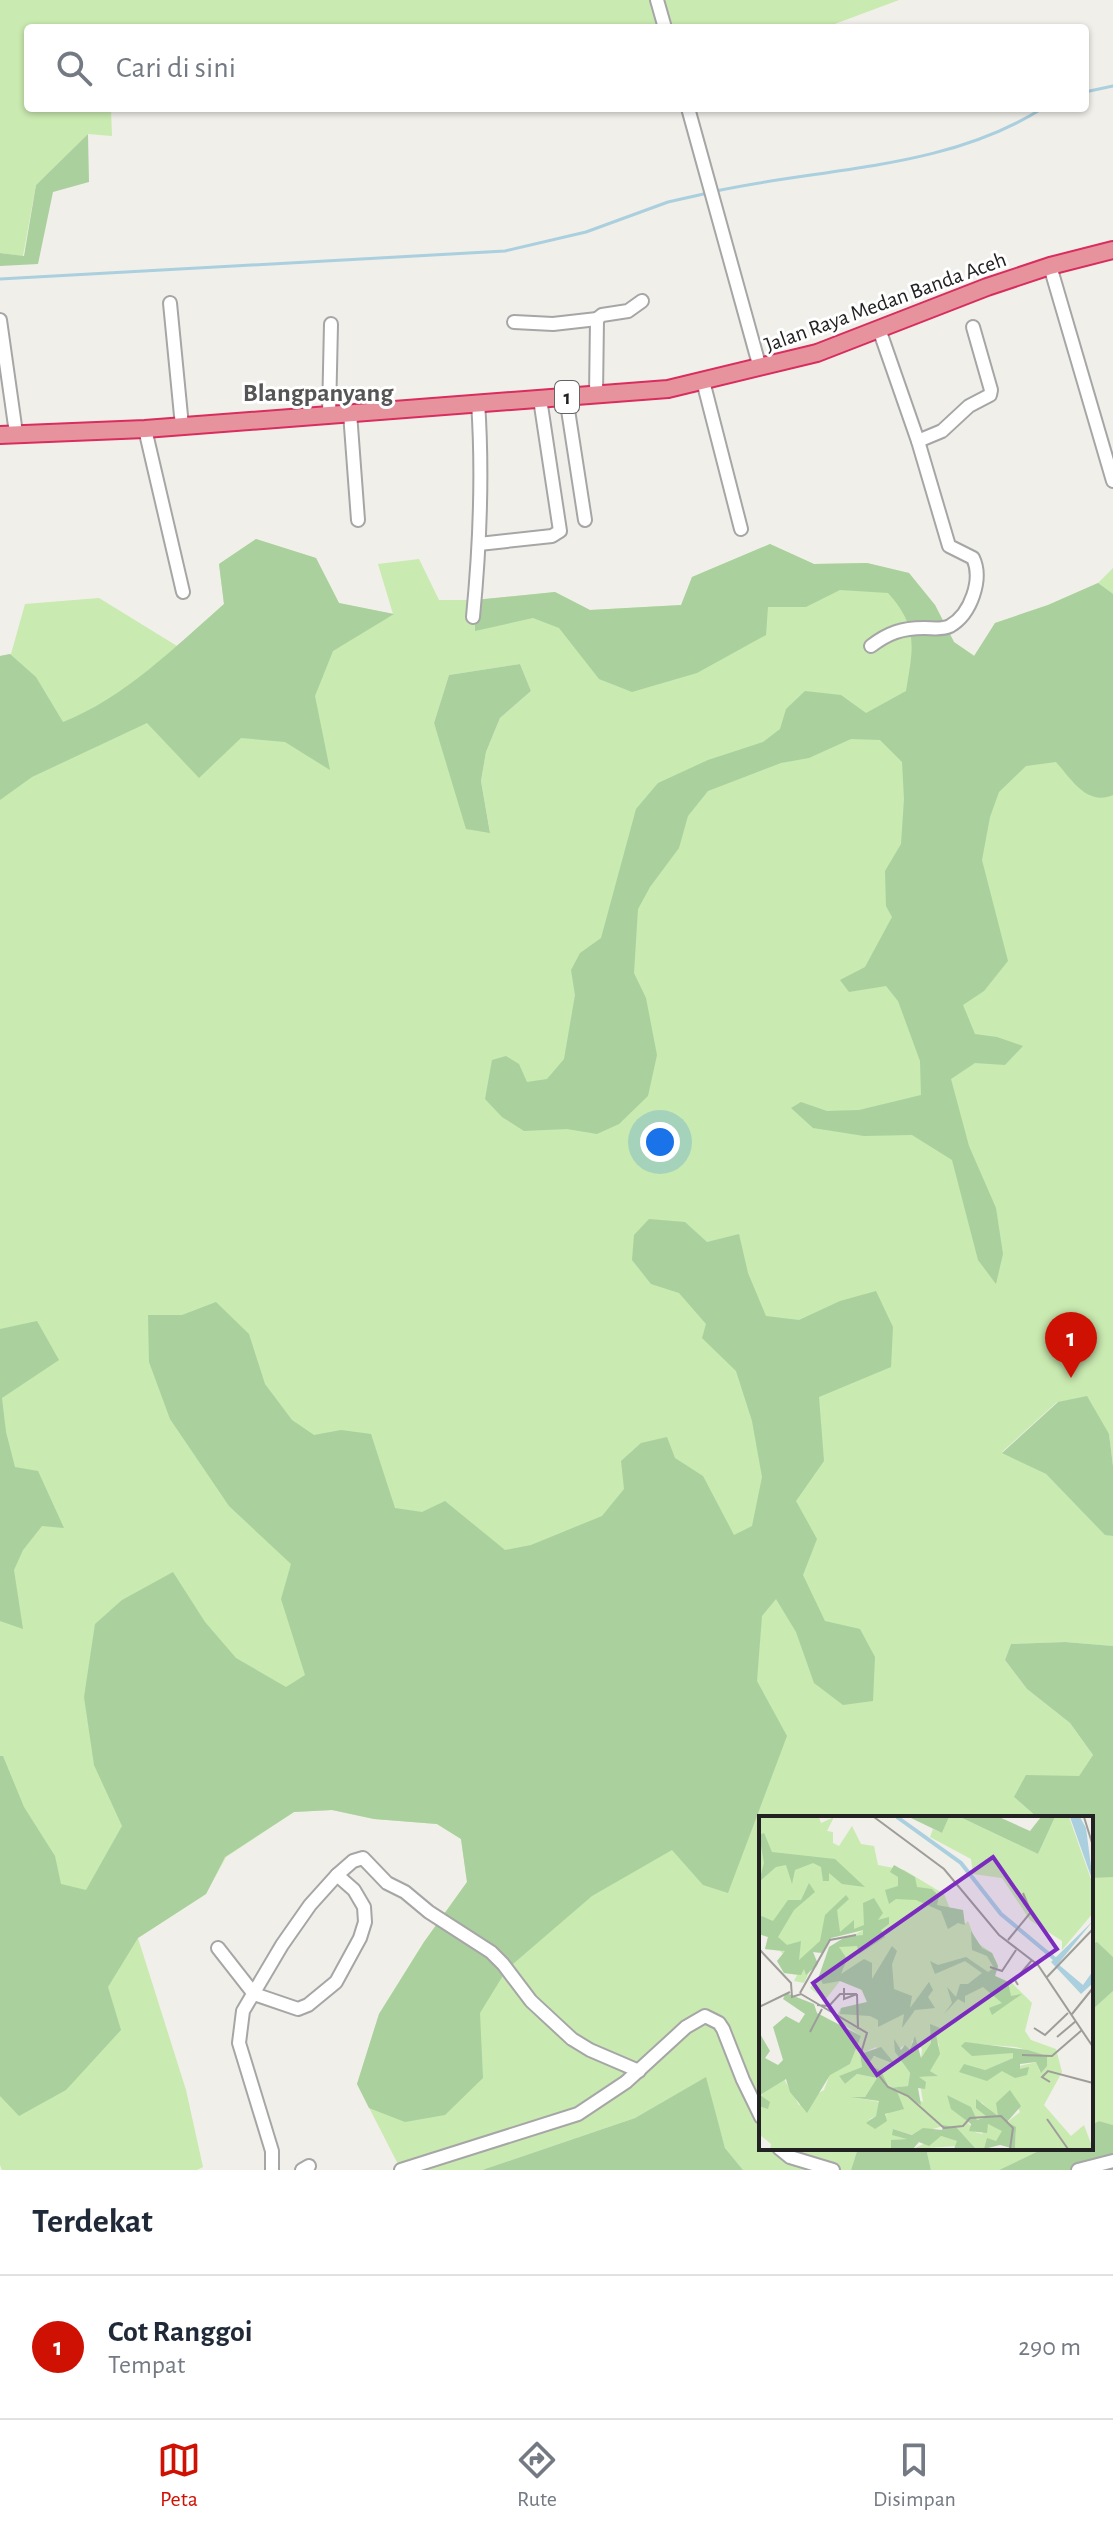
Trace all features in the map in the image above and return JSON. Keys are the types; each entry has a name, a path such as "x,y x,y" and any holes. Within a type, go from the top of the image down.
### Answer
{"highway":[{"name":"Jalan Raya Medan Banda Aceh","path":"8,434 145,429 668,389 817,353 1050,266 1113,250"}],"street":[{"path":"657,0 664,24"},
{"path":"689,112 760,368"},
{"path":"1050,266 1113,481"},
{"path":"514,322 553,324 597,319 602,315 628,311 642,301"},
{"path":"170,303 182,426"},
{"path":"596,395 597,319"},
{"path":"0,320 8,434"},
{"path":"329,415 331,324"},
{"path":"918,441 942,431 963,411 990,395 973,327"},
{"path":"871,646 885,635 899,630 948,627 964,612 971,600 976,564 973,558 949,546 918,441 879,329"},
{"path":"703,381 741,529"},
{"path":"566,397 585,520"},
{"path":"479,544 552,536 560,531 540,399"},
{"path":"473,617 482,465 478,402"},
{"path":"350,413 358,520"},
{"path":"145,429 183,592"},
{"path":"272,2170 272,2151 239,2043 243,2011 310,1905 337,1875 353,1861 363,1858 387,1883 405,1892 429,1912 491,1952 531,2001 572,2039 639,2071"},
{"path":"218,1948 254,1994 298,2009 320,1997 336,1982 360,1938 365,1922 364,1907 354,1890 337,1875"},
{"path":"401,2170 578,2114 639,2071 696,2020 705,2016 723,2029 759,2113"},
{"path":"781,2150 790,2157 833,2170"},
{"path":"1078,2170 1113,2161"}],"green space":[{"path":"0,0 899,0 835,24 24,24 24,112 111,112 112,136 88,134 36,185 23,256 0,253"},
{"path":"88,134 89,182 53,192 38,264 0,266 0,253 24,256 36,185"},
{"path":"256,539 316,558 339,603 393,614 378,564 419,559 439,600 475,600 555,592 590,610 682,605 692,577 770,544 814,564 867,563 909,573 935,605 954,642 975,656 995,623 1048,605 1098,583 1113,568 1113,1466 1109,1434 1057,1402 1002,1452 1046,1474 1105,1534 1113,1536 1113,1646 1065,1642 1011,1644 1005,1660 1027,1689 1070,1723 1093,1755 1079,1776 1014,1797 1036,1816 759,1816 759,2150 857,2150 851,2170 743,2170 725,2148 705,2078 635,2118 482,2170 401,2170 357,2084 379,2014 424,1942 467,1882 461,1839 437,1824 374,1819 332,1810 294,1812 226,1857 206,1894 138,1938 186,2090 203,2167 197,2170 2,2170 0,656 11,654 25,604 99,598 177,646 224,604 219,564","holes":["520,664 531,691 500,718 486,752 481,781 490,832 451,774 434,723 449,675"]},
{"path":"256,539 316,558 339,603 394,614 333,651 315,696 330,770 285,742 241,738 199,778 147,723 32,777 0,800 0,656 10,654 36,677 63,722 85,712 148,670 224,604 219,564"},
{"path":"770,544 814,564 867,563 909,573 935,605 954,642 974,656 995,623 1048,605 1098,583 1113,594 1113,795 1095,797 1088,794 1056,762 1026,766 999,792 990,817 982,860 1008,961 984,991 963,1005 975,1034 997,1037 1023,1046 1005,1065 975,1063 951,1079 969,1146 996,1208 1003,1254 996,1284 978,1260 952,1160 912,1135 864,1136 813,1128 791,1108 801,1102 827,1111 859,1110 921,1095 920,1061 898,1001 886,986 849,992 840,980 865,967 892,917 886,906 885,871 901,844 904,799 902,762 880,740 851,739 809,758 781,763 708,791 688,816 679,848 638,909 634,973 646,998 657,1055 648,1096 619,1124 597,1134 567,1129 524,1131 502,1117 485,1099 492,1060 506,1056 519,1064 527,1082 547,1079 564,1059 575,995 571,970 580,953 601,938 636,809 658,783 708,760 763,742 780,729 786,709 805,691 841,695 866,713 906,691 912,650 905,617 888,593 840,590 806,607 768,607 766,635 697,673 632,692 599,679 559,628 533,618 475,631 475,600 555,592 590,610 681,605 692,577"},
{"path":"520,664 531,691 500,718 486,752 481,781 490,833 466,829 434,723 449,675"},
{"path":"649,1219 685,1222 707,1242 739,1234 748,1273 766,1316 799,1320 840,1301 876,1291 893,1327 891,1367 819,1397 824,1461 796,1501 817,1539 803,1575 825,1621 860,1629 875,1657 873,1701 843,1705 814,1683 796,1632 776,1599 762,1616 757,1681 787,1736 728,1893 703,1885 672,1850 592,1896 507,1969 480,2013 483,2078 445,2115 405,2122 369,2108 357,2084 379,2014 424,1942 467,1882 461,1839 437,1824 374,1819 332,1810 294,1812 225,1857 206,1894 138,1938 108,1987 121,2030 66,2090 19,2116 0,2096 0,1756 3,1756 24,1807 55,1856 61,1884 86,1890 122,1826 94,1765 84,1697 95,1624 122,1600 173,1572 205,1622 236,1658 286,1687 305,1675 281,1599 291,1564 229,1506 170,1419 149,1362 148,1315 182,1315 216,1302 249,1334 265,1384 292,1420 314,1435 341,1430 371,1434 395,1508 422,1512 445,1501 505,1550 531,1545 602,1516 624,1489 621,1461 641,1443 667,1437 675,1458 703,1476 734,1535 752,1526 762,1477 752,1421 736,1371 702,1338 706,1324 679,1293 651,1284 632,1260 634,1235"},
{"path":"37,1321 59,1360 2,1398 6,1432 15,1467 38,1471 64,1528 42,1526 23,1550 14,1570 23,1629 0,1621 0,1329"},
{"path":"1087,1396 1109,1434 1113,1466 1113,1536 1105,1535 1046,1474 1002,1453 1058,1402"},
{"path":"1065,1642 1113,1646 1113,1877 1093,1878 1093,1816 1036,1816 1014,1797 1026,1775 1079,1776 1093,1755 1070,1723 1027,1689 1005,1660 1011,1644"},
{"path":"1113,1877 1113,1957 1097,1943 1093,1944 1093,1878"},
{"path":"1097,1942 1113,1957 1113,1991 1093,2009 1093,1944"},
{"path":"1113,1991 1113,2125 1099,2121 1093,2124 1093,2009"},
{"path":"706,2077 725,2148 743,2170 482,2170 635,2118"},
{"path":"1099,2121 1113,2125 1113,2170 999,2170 1041,2150 1093,2150 1093,2124"},
{"path":"857,2150 926,2150 931,2170 851,2170"},
{"path":"926,2150 1041,2150 999,2170 931,2170"}],"waterway":[{"path":"1089,91 1113,86"},
{"path":"716,191 925,155 966,144 1035,112"},
{"path":"0,279 505,251 586,232 668,202 708,193"}],"place":[{"name":"Cot Ranggoi","path":"1071,1378"}],"district":[{"name":"Blangpanyang","path":"318,392"}]}
